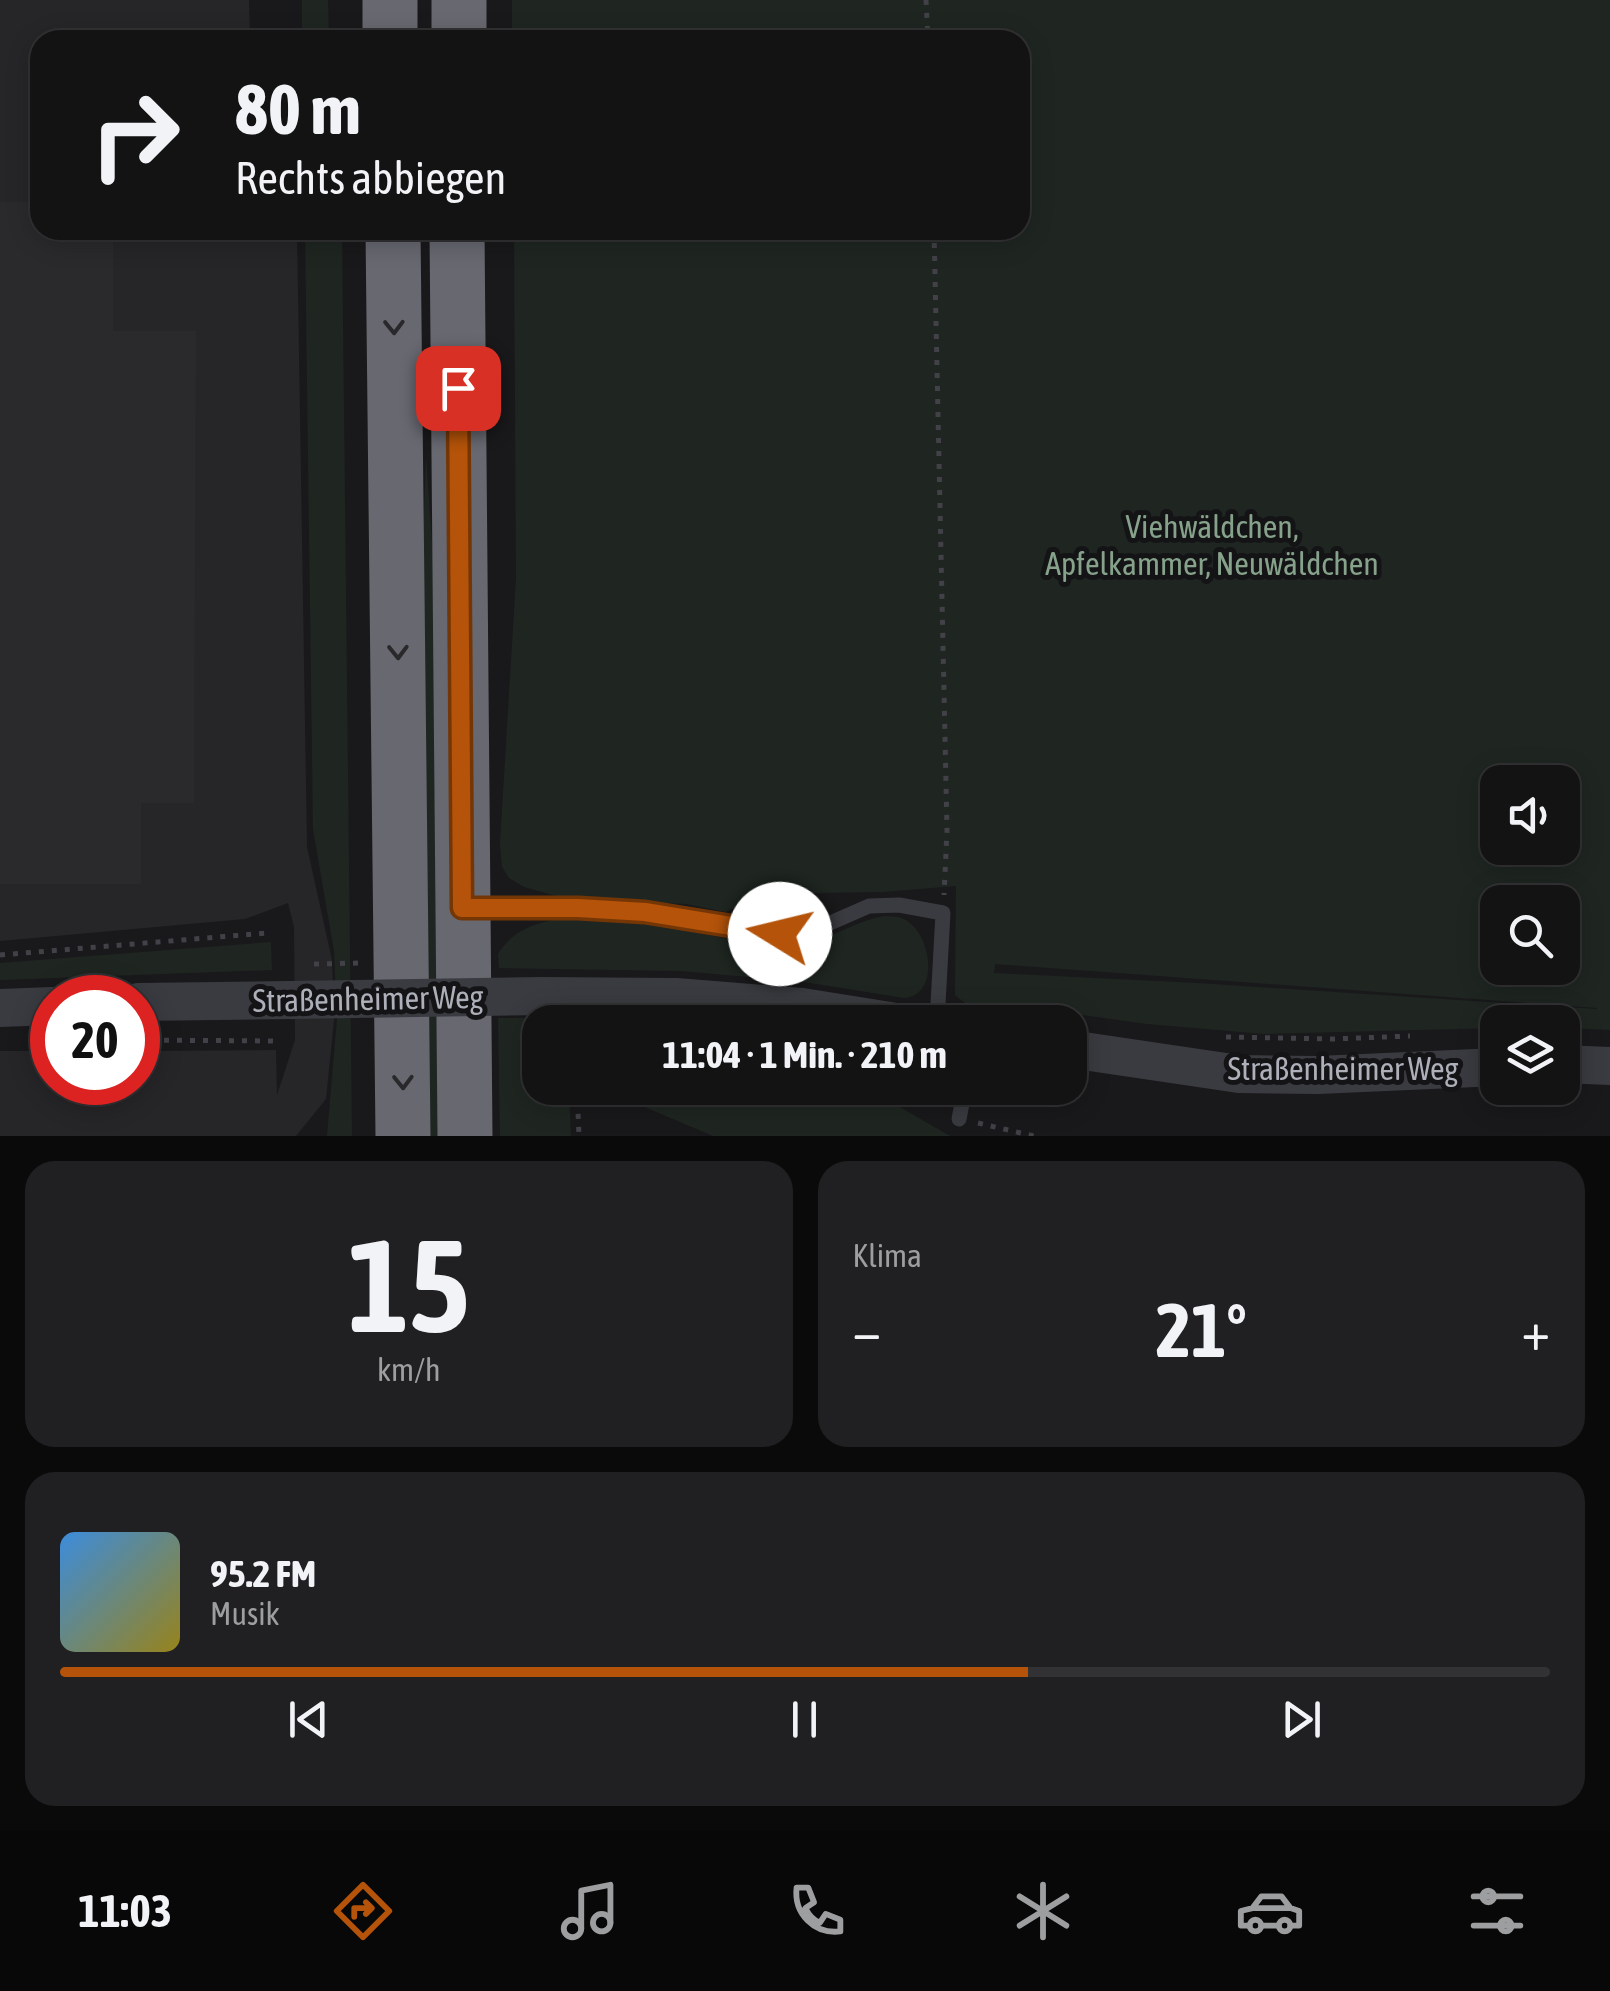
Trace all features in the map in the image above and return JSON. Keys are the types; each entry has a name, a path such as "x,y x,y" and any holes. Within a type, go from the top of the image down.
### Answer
{"highway":[{"path":"390,0 390,30"},
{"path":"459,0 459,30"},
{"path":"392,240 403,1136"},
{"path":"457,240 465,1136"}],"street":[{"name":"Straßenheimer Weg","path":"160,1002 542,996 676,998 774,1005"},
{"path":"0,1008 30,1007"},
{"name":"Straßenheimer Weg","path":"1087,1038 1239,1074 1318,1075 1480,1068"},
{"path":"1580,1065 1610,1066"}],"lane":[{"path":"462,908 645,912 780,934 812,931 869,906 899,905 943,913 938,1005"},
{"path":"960,1119 962,1105"}],"path":[{"path":"926,0 928,30"},
{"path":"934,240 947,830 943,913"},
{"path":"0,955 268,933"},
{"path":"314,964 336,963"},
{"path":"1210,1037 1424,1036"},
{"path":"160,1040 273,1041"},
{"path":"578,1105 579,1136"},
{"path":"960,1119 1034,1136"}],"shaded area":[{"path":"0,0 249,0 250,30 30,30 30,240 297,240 307,847 332,960 334,1020 326,1099 296,1136 0,1136 0,1051 30,1051 30,1105 160,1105 160,1051 276,1050 277,1095 295,1040 294,927 288,903 245,919 0,941"}],"green space":[{"path":"302,0 328,0 329,30 302,30"},
{"name":"Viehwäldchen, Apfelkammer, Neuwäldchen","path":"512,0 1610,0 1610,1030 1580,1029 1580,1008 1597,1008 1580,1005 995,964 994,973 1535,1005 1480,1005 1480,1028 1265,1034 1087,1016 1087,1005 966,1004 955,995 956,886 817,893 747,901 726,912 686,904 567,899 524,887 509,878 502,867 500,843 516,579 514,240 1030,240 1030,30 512,30"},
{"path":"305,240 342,240 352,1136 327,1136 337,1019 334,951 313,829"},
{"path":"426,455 434,572 438,1136 429,1136 422,572"},
{"path":"885,916 899,917 911,924 925,947 928,974 924,986 904,998 804,982 682,971 499,968 498,954 521,931 553,920 635,922 790,946 815,942"},
{"path":"271,942 272,970 30,975 30,979 0,980 0,963"},
{"path":"498,1018 522,1018 522,1105 570,1105 571,1136 500,1136"},
{"path":"640,1105 896,1105 950,1136 713,1136"}],"building":[{"path":"0,202 30,202 30,240 113,240 113,331 196,331 194,803 141,803 141,884 0,884"}],"route":[{"path":"458,388 462,908 645,912 780,934"}]}
